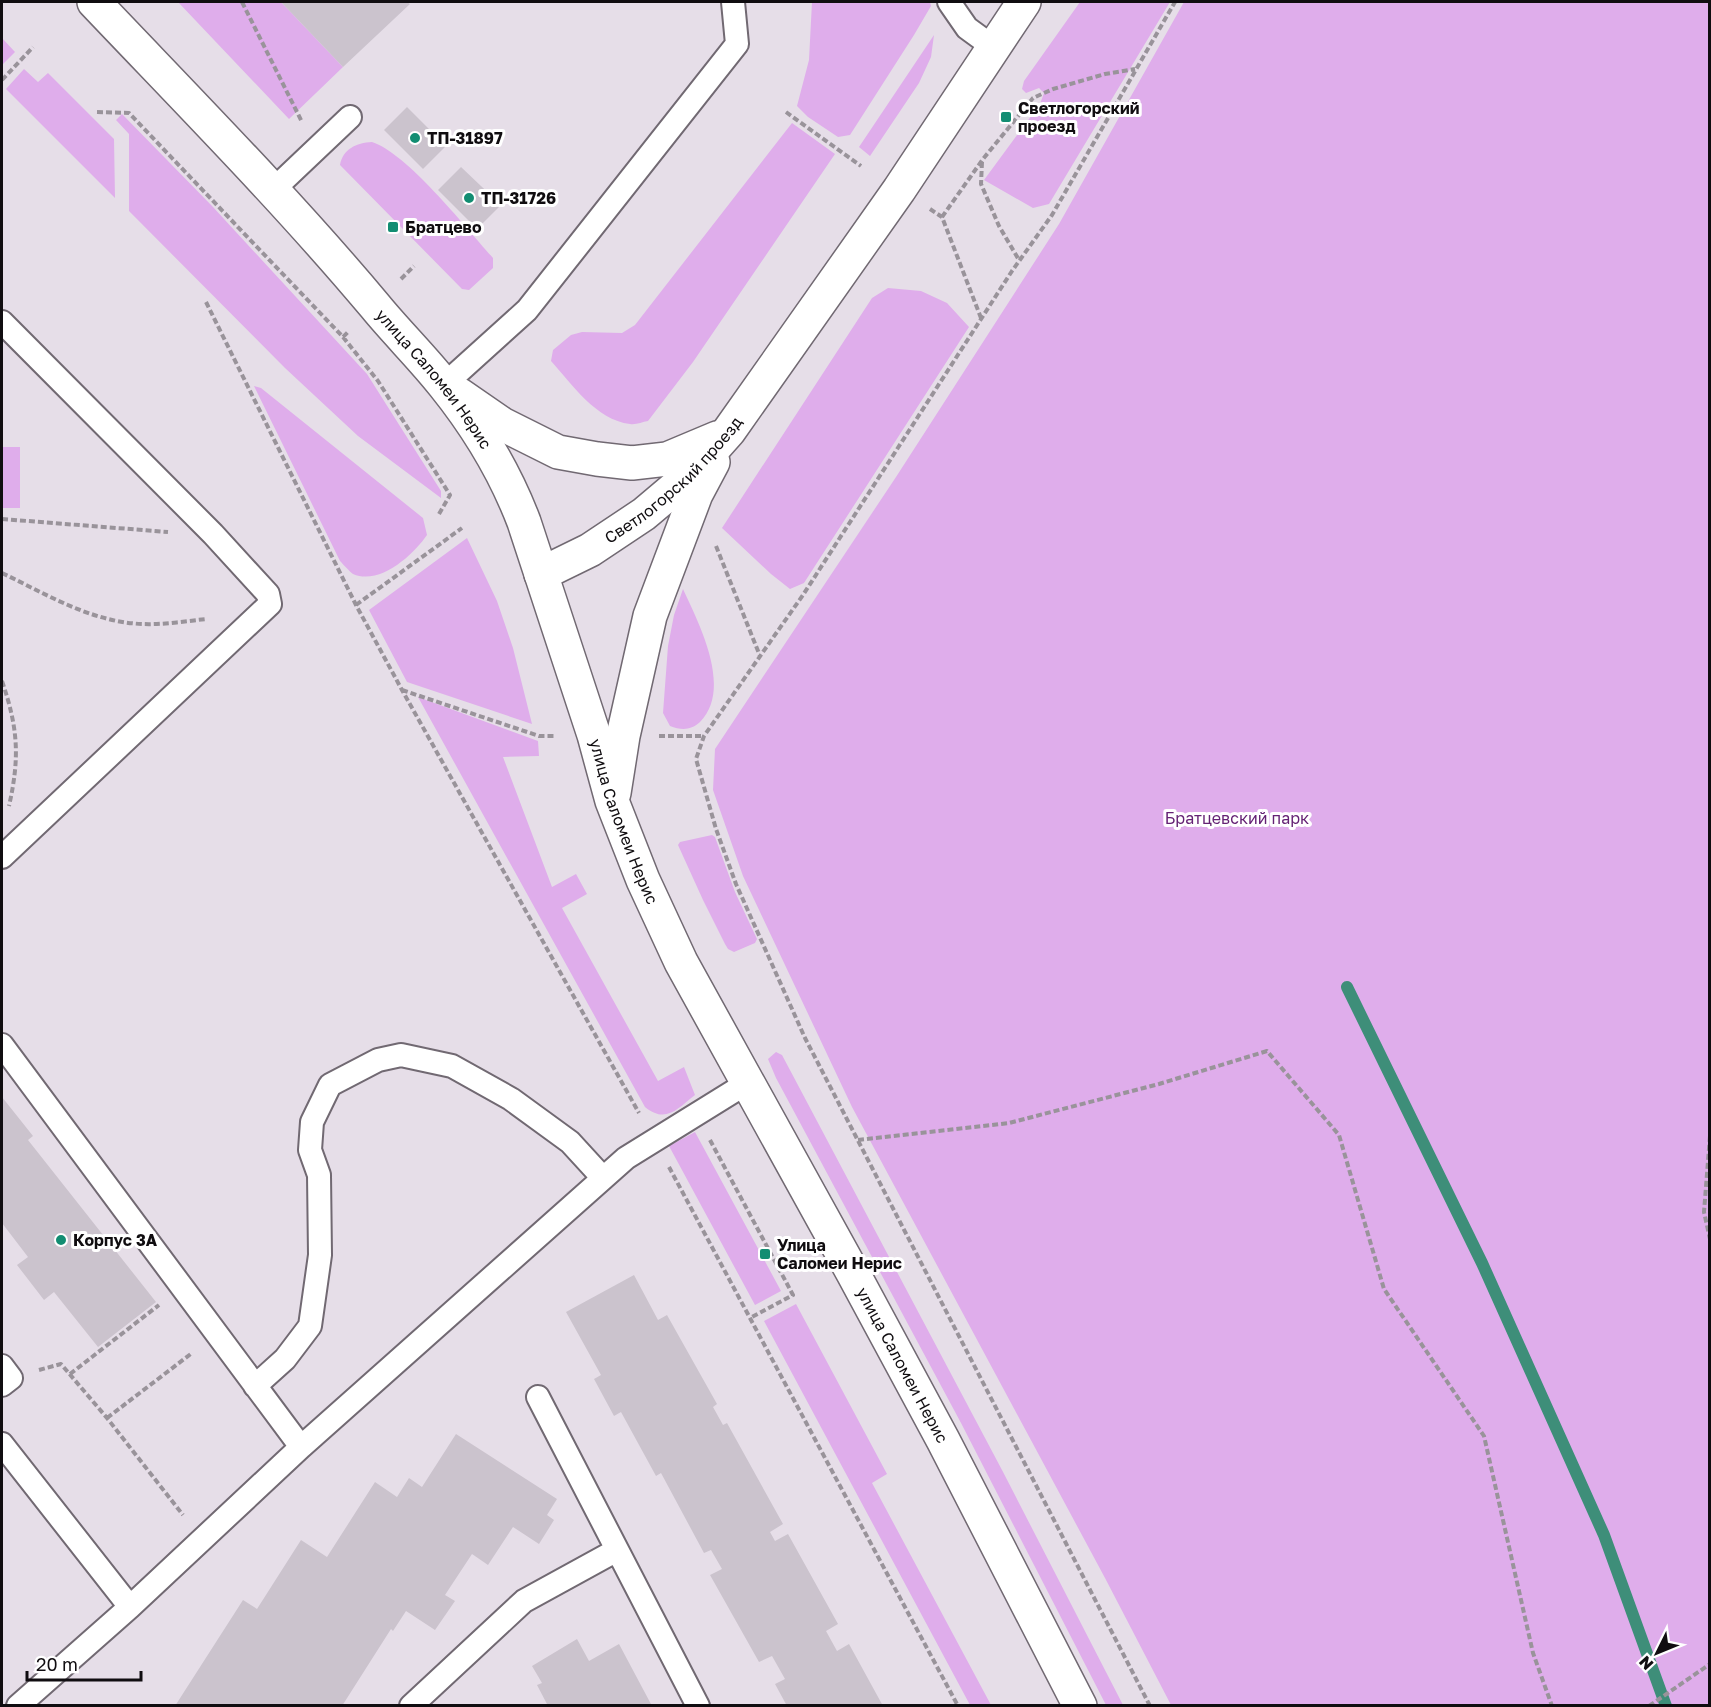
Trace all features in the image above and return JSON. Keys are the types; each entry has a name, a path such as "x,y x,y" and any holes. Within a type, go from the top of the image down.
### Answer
{"main road":[{"name":"улица Саломеи Нерис","path":"94,2 273,190 444,385 493,456 511,489 541,574 594,735 612,801 643,880 681,962 926,1409 1080,1706"},
{"name":"Светлогорский проезд","path":"541,574 590,550 644,514 689,476 729,431 899,190 1024,2"},
{"path":"444,385 502,424 558,452 597,459 632,463 667,459 698,447 729,431"},
{"path":"612,801 623,736 650,616 696,494 729,431"}],"lane":[{"path":"444,385 527,310 737,44 733,2"},
{"path":"949,2 967,28 993,47"},
{"path":"273,190 350,117"},
{"path":"2,322 213,534 268,594 270,604 2,857"},
{"path":"2,1045 301,1447"},
{"path":"255,1386 285,1359 310,1326 320,1255 319,1175 310,1150 312,1122 330,1085 378,1060 401,1055 452,1066 511,1099 570,1142 603,1178"},
{"path":"18,1706 130,1607 301,1447 626,1158 747,1083"},
{"path":"538,1397 698,1706"},
{"path":"2,1444 130,1607"},
{"path":"411,1706 524,1601 618,1551"}],"path":[{"path":"242,2 298,113"},
{"path":"1150,1706 806,1038 736,884 716,829 696,759 704,736 803,595 1019,260 1052,215 1175,2"},
{"path":"2,80 33,48"},
{"path":"942,217 982,159 1033,98 1053,89 1136,69"},
{"path":"97,112 129,113 331,325"},
{"path":"786,112 861,166"},
{"path":"982,159 981,184 999,226 1019,260"},
{"path":"930,209 942,217 981,319"},
{"path":"206,302 244,383 356,605 655,1140 958,1706"},
{"path":"343,337 378,381 450,495 439,514"},
{"path":"2,519 213,534"},
{"path":"356,605 462,528"},
{"path":"715,543 760,657"},
{"path":"2,573 75,608 111,620 142,624 261,612"},
{"path":"2,681 12,711 17,743 15,779 7,812"},
{"path":"858,1140 1009,1123 1159,1084 1267,1051 1339,1135 1384,1288 1484,1436 1533,1653 1552,1706"},
{"path":"1710,1136 1704,1212 1710,1239"},
{"path":"710,1139 793,1295 750,1318"},
{"path":"70,1374 182,1288"},
{"path":"107,1418 217,1335"},
{"path":"5,1376 61,1364 107,1418 202,1539"},
{"path":"1649,1706 1710,1664"}],"green space":[{"path":"178,2 281,2 343,67 289,119"},
{"path":"812,2 930,2 931,6 914,35 850,135 838,137 808,117 797,106 809,60"},
{"path":"1080,2 1170,2 1049,204 1033,208 984,180 1040,104 1044,93 1039,88 1026,93 1022,89 1024,81"},
{"name":"Братцевский парк","path":"1184,2 1709,2 1709,1705 1171,1705 852,1107 743,876 713,790 715,749 896,477 1059,224"},
{"path":"934,35 931,57 919,83 870,156 859,147"},
{"path":"2,38 15,52 2,65"},
{"path":"24,69 38,82 48,73 114,139 115,198 6,89"},
{"path":"122,114 213,207 367,374 441,491 441,498 358,436 285,368 129,211 129,134 116,120"},
{"path":"792,123 835,154 693,362 648,421 630,424 606,416 576,390 551,361 553,350 571,335 582,332 622,333 635,325"},
{"path":"372,142 386,149 419,176 493,258 493,268 469,290 462,289 340,165 344,155 351,148"},
{"path":"888,288 921,291 947,303 969,327 804,583 790,589 722,528 872,298"},
{"path":"254,386 261,388 423,518 427,535 414,551 395,566 374,576 363,577 353,574 340,561"},
{"path":"2,447 20,447 20,508 2,508"},
{"path":"467,538 497,601 513,648 532,724 407,682 369,610"},
{"path":"683,589 710,656 714,692 709,708 700,722 685,729 670,726 663,713 668,646 674,615"},
{"path":"418,697 538,741 539,756 503,757 552,887 576,874 587,894 562,908 658,1081 684,1067 695,1095 671,1113 659,1114 645,1107"},
{"path":"712,835 715,837 735,892 757,939 755,943 734,952 725,944 678,845 680,842"},
{"path":"776,1052 782,1055 1002,1470 1123,1705 1106,1705 961,1423 776,1078 768,1059"},
{"path":"695,1132 781,1291 755,1305 669,1146"},
{"path":"796,1304 887,1474 872,1483 991,1705 970,1705 764,1321"}],"building":[{"path":"281,2 407,2 410,4 343,67"},
{"name":"ТП-31897","path":"407,107 446,146 423,169 384,130"},
{"name":"ТП-31726","path":"461,167 501,205 477,229 438,190"},
{"name":"Корпус 3А","path":"2,1097 33,1136 28,1140 156,1302 98,1347 54,1292 44,1300 17,1265 28,1257 2,1223"},
{"path":"634,1275 658,1320 667,1315 717,1404 713,1407 723,1425 727,1423 783,1524 770,1532 775,1541 788,1534 838,1624 826,1631 837,1651 849,1644 883,1706 787,1706 775,1684 785,1679 772,1656 759,1662 710,1575 722,1569 711,1550 704,1553 661,1473 656,1476 621,1412 614,1416 594,1379 601,1375 566,1312"},
{"path":"456,1434 557,1499 547,1515 554,1520 539,1544 513,1527 488,1565 472,1554 445,1595 455,1601 435,1630 406,1611 393,1631 391,1629 342,1706 175,1706 243,1600 257,1609 301,1540 327,1557 375,1482 397,1497 409,1478 422,1487"},
{"path":"577,1639 589,1661 619,1644 652,1706 548,1706 537,1685 542,1683 532,1666"}],"waterway":[{"path":"1347,987 1482,1263 1604,1535 1666,1706"}],"place":[{"name":"Светлогорский проезд","path":"1006,117"},
{"name":"ТП-31897","path":"415,138"},
{"name":"ТП-31726","path":"469,198"},
{"name":"Братцево","path":"393,227"},
{"name":"Корпус 3А","path":"61,1240"},
{"name":"Улица Саломеи Нерис","path":"765,1254"}]}
